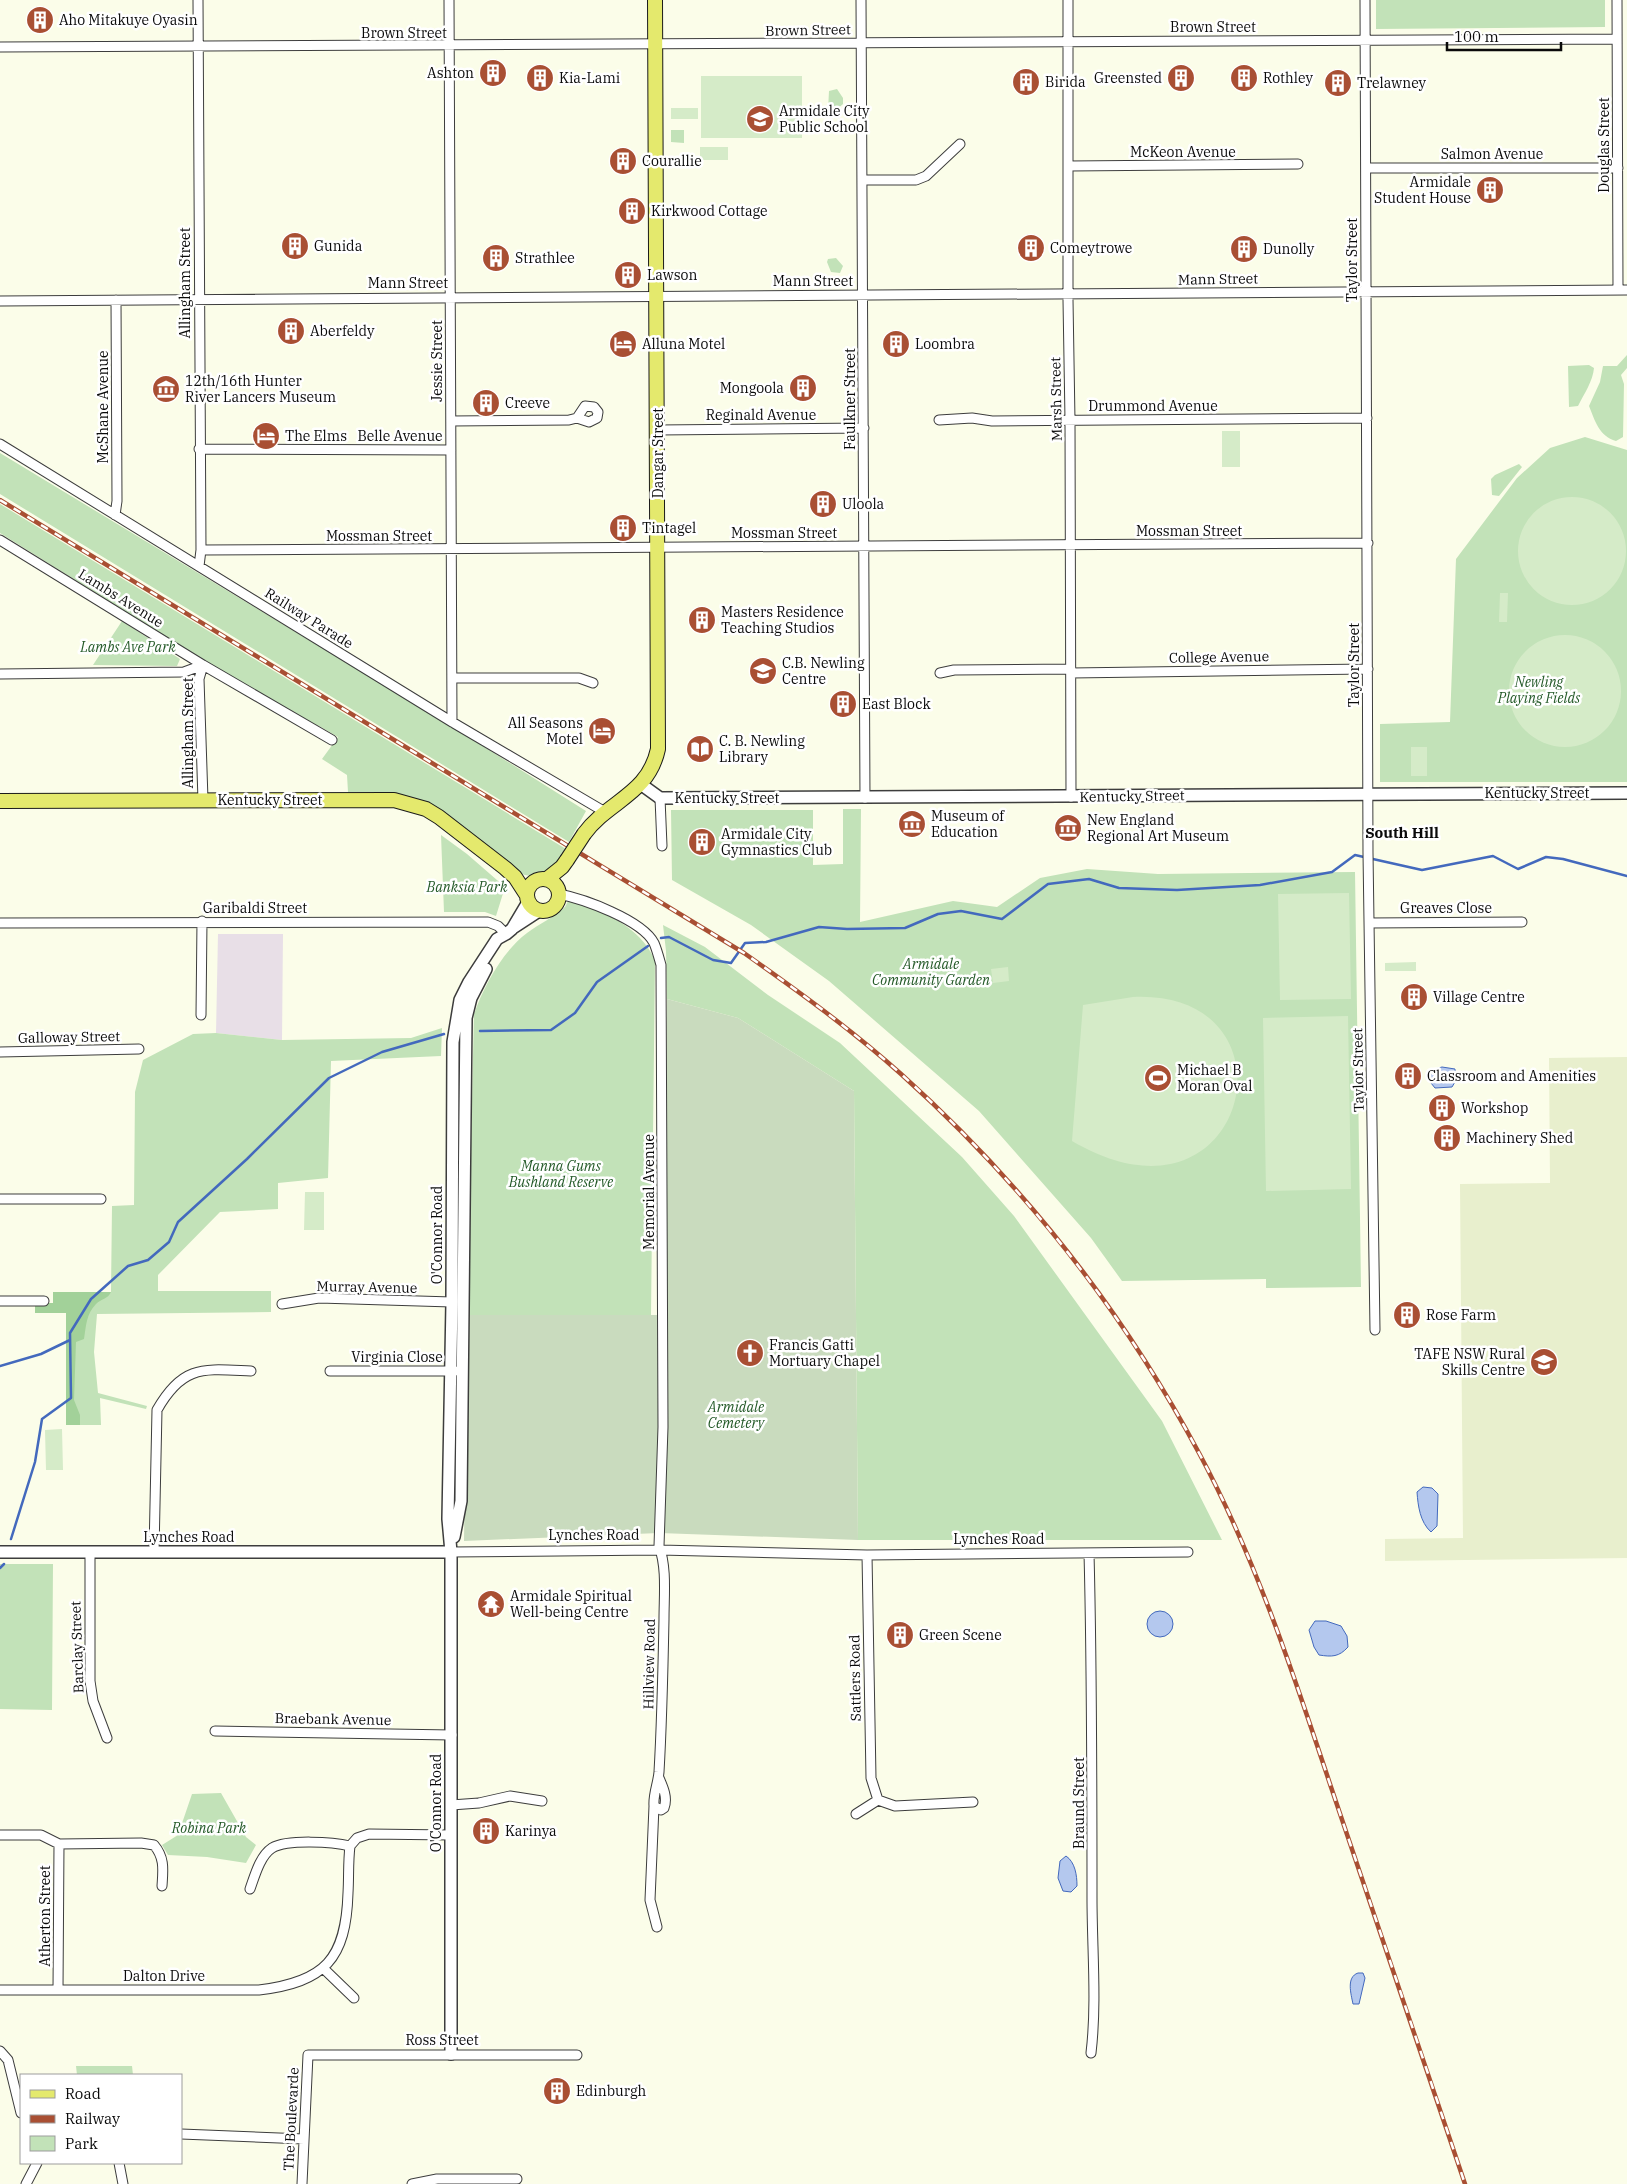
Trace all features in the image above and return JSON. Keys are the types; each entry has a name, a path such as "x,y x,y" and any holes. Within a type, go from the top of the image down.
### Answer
{"main road":[{"name":"Dangar Street","path":"534,889 564,864 594,822 642,785 651,770 658,749 658,296 655,0"},
{"name":"Kentucky Street","path":"0,801 394,800 426,809 439,817 514,877 534,889"},
{"name":"Dangar Street","path":"559,891 564,864"},
{"path":"551,881 559,891 557,904 554,908 539,912 530,906 534,889 551,881"}],"street":[{"name":"Allingham Street","path":"198,0 201,550 199,566"},
{"name":"Jessie Street","path":"450,0 452,722"},
{"name":"Faulkner Street","path":"862,0 865,798"},
{"name":"Marsh Street","path":"1068,0 1071,797"},
{"name":"Taylor Street","path":"1365,0 1368,867 1374,1330"},
{"name":"Douglas Street","path":"1617,0 1618,168 1623,290"},
{"name":"Brown Street","path":"0,47 1617,39"},
{"path":"863,180 916,180 926,176 960,144"},
{"name":"McKeon Avenue","path":"1069,166 1298,164"},
{"name":"Salmon Avenue","path":"1366,168 1618,168"},
{"name":"Mann Street","path":"0,300 1623,290"},
{"name":"McShane Avenue","path":"115,515 117,501 116,300"},
{"path":"451,421 569,420 577,418"},
{"name":"Drummond Avenue","path":"939,420 972,418 992,421 1367,418"},
{"name":"Reginald Avenue","path":"658,430 864,428"},
{"name":"Railway Parade","path":"0,444 452,722 605,812"},
{"name":"Belle Avenue","path":"199,449 451,450"},
{"name":"Lambs Avenue","path":"0,540 203,665 332,740"},
{"name":"Mossman Street","path":"201,550 452,550 1368,543"},
{"name":"Allingham Street","path":"203,665 199,679 203,800"},
{"path":"0,674 184,672 203,665"},
{"name":"College Avenue","path":"940,673 954,670 1368,669"},
{"path":"452,678 579,678 593,683"},
{"name":"Kentucky Street","path":"642,785 660,798 1627,794"},
{"path":"660,798 662,846"},
{"name":"O'Connor Road","path":"451,1552 461,1501 466,1018 471,998 480,978 503,944 534,889"},
{"name":"Memorial Avenue","path":"559,891 616,914 645,932 654,942 660,965 663,1431 660,1550"},
{"name":"O'Connor Road","path":"451,2054 451,1552 448,1519 452,1302 452,1042 460,1000 469,982 497,939 539,912"},
{"path":"201,1015 202,921"},
{"name":"Garibaldi Street","path":"0,923 202,921 488,922 509,931"},
{"name":"Greaves Close","path":"1369,923 1522,922"},
{"name":"Galloway Street","path":"0,1052 139,1049"},
{"path":"0,1199 101,1199"},
{"name":"Murray Avenue","path":"282,1304 319,1298 452,1302"},
{"path":"0,1301 44,1301"},
{"path":"154,1552 157,1410 167,1392 181,1379 193,1372 212,1369 251,1371"},
{"name":"Virginia Close","path":"330,1371 463,1370"},
{"name":"Lynches Road","path":"0,1552 660,1550 867,1555 1188,1552"},
{"name":"Hillview Road","path":"656,1928 650,1900 654,1806 661,1810 666,1806 663,1786 659,1778 663,1694 664,1581 660,1550"},
{"name":"Barclay Street","path":"90,1552 90,1681 93,1701 107,1738"},
{"name":"Braund Street","path":"1089,1553 1093,1689 1092,1913 1094,2027 1091,2053"},
{"name":"Sattlers Road","path":"867,1555 871,1778 878,1800"},
{"name":"Braebank Avenue","path":"215,1732 452,1734"},
{"path":"451,1805 479,1803 510,1796 542,1801"},
{"path":"856,1814 878,1800 895,1806 973,1802"},
{"path":"250,1889 263,1857 272,1848 284,1844 332,1843 350,1846 357,1838 368,1834 451,1834"},
{"path":"0,1835 41,1835 59,1844 141,1843 154,1845 161,1853 163,1862 162,1886"},
{"name":"Atherton Street","path":"58,1989 59,1844"},
{"name":"Dalton Drive","path":"0,1990 259,1990 286,1987 309,1978 323,1968 338,1948 346,1926 350,1846"},
{"path":"323,1968 354,1998"},
{"path":"2,2054 20,2110"},
{"name":"Ross Street","path":"308,2055 577,2054"},
{"name":"The Boulevarde","path":"302,2184 308,2055"},
{"path":"182,2134 304,2139"},
{"path":"26,2184 36,2164"},
{"path":"119,2164 123,2184"},
{"path":"412,2184 437,2179 517,2179"}],"shaded area":[{"path":"218,934 283,934 282,1040 216,1033"}],"green space":[{"path":"1376,0 1605,0 1605,27 1376,29"},
{"path":"701,76 802,76 802,138 701,138"},
{"path":"837,89 843,98 843,104 835,111 828,110 829,91"},
{"path":"671,108 698,108 698,119 671,119"},
{"path":"671,130 684,130 684,143 671,142"},
{"path":"700,147 728,147 728,160 700,160"},
{"path":"836,258 843,266 840,273 831,272 827,262 828,259"},
{"path":"1627,355 1627,368 1621,375 1624,384 1623,437 1616,441 1605,436 1589,406 1600,382 1603,366 1617,366"},
{"path":"1589,365 1594,368 1588,387 1578,406 1569,407 1568,366"},
{"path":"1222,431 1240,431 1240,467 1222,467"},
{"name":"Newling Playing Fields","path":"1585,437 1627,450 1627,782 1380,782 1380,724 1450,722 1456,559 1517,478 1550,448"},
{"path":"0,453 459,731 586,811 569,842 0,494"},
{"path":"1519,464 1522,467 1499,496 1492,495 1491,479 1495,475"},
{"path":"1572,497 1593,501 1610,513 1622,530 1626,551 1622,572 1610,589 1593,601 1572,605 1551,601 1534,589 1522,572 1518,551 1522,530 1534,513 1551,501"},
{"path":"0,504 566,849 562,855 564,857 548,872 537,876 524,875 515,872 440,810 429,804 396,794 348,792 347,775 322,759 338,737 319,726 309,724 277,706 0,533"},
{"path":"1500,593 1508,593 1507,622 1499,622"},
{"name":"Lambs Ave Park","path":"122,621 180,659 177,666 93,665"},
{"path":"1565,635 1587,639 1605,651 1617,669 1621,691 1617,713 1605,731 1587,743 1565,747 1543,743 1525,731 1513,713 1509,691 1513,669 1525,651 1543,639"},
{"path":"1411,747 1427,747 1427,776 1411,776"},
{"name":"Armidale Community Garden","path":"843,809 861,809 860,922 953,901 997,907 1040,878 1087,869 1158,874 1355,872 1361,1287 1266,1288 1266,1279 1122,1281 1091,1238 979,1111 829,981 751,925 672,880 671,810 813,810 813,865 843,864"},
{"name":"Banksia Park","path":"441,835 467,854 505,887 496,916 485,912 444,912"},
{"path":"1349,893 1351,999 1280,1000 1278,894"},
{"name":"Manna Gums Bushland Reserve","path":"569,899 619,921 640,938 655,960 651,1315 467,1315 474,1014 495,970 510,950 527,933 565,907"},
{"path":"663,925 705,947 768,995 840,1043 962,1157 1014,1216 1162,1421 1222,1540 858,1540 854,1091 738,1018 667,999 666,951"},
{"path":"1416,962 1416,971 1385,971 1385,963"},
{"path":"1008,967 1009,981 993,983 991,969"},
{"name":"Michael B Moran Oval","path":"1133,997 1187,1005 1221,1031 1236,1066 1234,1105 1215,1139 1181,1161 1133,1164 1072,1141 1083,1005"},
{"name":"Armidale Cemetery","path":"667,999 738,1018 854,1091 858,1540 659,1533 464,1541 467,1315 667,1315"},
{"path":"1348,1016 1351,1189 1266,1191 1263,1018"},
{"path":"442,1028 441,1056 331,1061 328,1178 278,1183 278,1209 220,1212 158,1275 158,1291 271,1291 271,1312 97,1314 94,1352 98,1393 147,1406 146,1409 100,1398 101,1425 66,1425 66,1313 35,1313 35,1303 53,1303 53,1292 111,1292 112,1206 134,1205 135,1092 143,1060 193,1034 216,1033 282,1040 411,1038"},
{"name":"TAFE NSW Rural Skills Centre","path":"1627,1057 1627,1558 1385,1561 1385,1539 1463,1538 1460,1184 1550,1183 1549,1058"},
{"path":"305,1192 324,1192 324,1230 304,1230"},
{"path":"53,1292 111,1292 98,1302 90,1312 84,1339 76,1342 74,1400 80,1415 80,1425 66,1425 66,1313 35,1313 35,1303 53,1303"},
{"path":"62,1429 63,1470 46,1470 45,1430"},
{"path":"0,1564 53,1564 52,1710 0,1709"},
{"name":"Robina Park","path":"221,1793 246,1837 256,1845 246,1863 207,1857 168,1855 162,1845 178,1835 192,1794"},
{"path":"76,2066 132,2066 133,2074 77,2074"}],"water":[{"path":"1442,1067 1455,1069 1455,1082 1452,1087 1435,1088 1431,1083 1431,1073 1435,1069"},
{"path":"1423,1487 1432,1488 1438,1494 1437,1526 1431,1532 1424,1524 1419,1508 1417,1492"},
{"path":"1160,1611 1169,1615 1173,1624 1169,1633 1160,1637 1151,1633 1147,1624 1151,1615"},
{"path":"1315,1621 1326,1621 1341,1626 1347,1636 1348,1647 1342,1653 1335,1655 1319,1655 1314,1647 1309,1630"},
{"path":"1066,1856 1075,1869 1077,1878 1077,1886 1071,1892 1063,1891 1058,1878 1060,1861"},
{"path":"1363,1973 1365,1978 1359,2004 1353,2004 1351,1982 1354,1975"}],"waterway":[{"path":"661,938 669,937 713,960 731,963 745,943 766,942 819,927 847,929 905,928 938,914 961,911 1002,919 1048,884 1089,879 1119,888 1177,890 1260,885 1332,872 1355,855 1422,870 1493,856 1518,869 1546,857 1563,859 1627,876"},
{"path":"480,1031 551,1030 575,1013 597,982 648,946"},
{"path":"11,1539 35,1462 42,1419 71,1398 70,1333 91,1299 128,1266 148,1260 169,1242 178,1222 247,1159 329,1078 382,1052 444,1034"},
{"path":"0,1366 41,1354 70,1340"},
{"path":"0,1568 4,1564"}],"railway":[{"path":"0,500 744,953 824,1011 901,1074 945,1115 1028,1204 1103,1299 1137,1349 1199,1453 1238,1534 1288,1659 1465,2184"}],"place":[{"name":"Aho Mitakuye Oyasin","path":"40,20"},
{"name":"Ashton","path":"493,73"},
{"name":"Kia-Lami","path":"540,78"},
{"name":"Greensted","path":"1181,78"},
{"name":"Rothley","path":"1244,78"},
{"name":"Birida","path":"1026,82"},
{"name":"Trelawney","path":"1338,83"},
{"name":"Armidale City Public School","path":"760,119"},
{"name":"Courallie","path":"623,161"},
{"name":"Armidale Student House","path":"1490,190"},
{"name":"Kirkwood Cottage","path":"632,211"},
{"name":"Gunida","path":"295,246"},
{"name":"Comeytrowe","path":"1031,248"},
{"name":"Dunolly","path":"1244,249"},
{"name":"Strathlee","path":"496,258"},
{"name":"Lawson","path":"628,275"},
{"name":"Aberfeldy","path":"291,331"},
{"name":"Alluna Motel","path":"623,344"},
{"name":"Loombra","path":"896,344"},
{"name":"Mongoola","path":"803,388"},
{"name":"12th/16th Hunter River Lancers Museum","path":"166,389"},
{"name":"Creeve","path":"486,403"},
{"name":"The Elms","path":"266,436"},
{"name":"Uloola","path":"823,504"},
{"name":"Tintagel","path":"623,528"},
{"name":"Masters Residence Teaching Studios","path":"702,620"},
{"name":"C.B. Newling Centre","path":"763,671"},
{"name":"East Block","path":"843,704"},
{"name":"All Seasons Motel","path":"602,731"},
{"name":"C. B. Newling Library","path":"700,749"},
{"name":"Museum of Education","path":"912,824"},
{"name":"New England Regional Art Museum","path":"1068,828"},
{"name":"Armidale City Gymnastics Club","path":"702,842"},
{"name":"Village Centre","path":"1414,997"},
{"name":"Classroom and Amenities","path":"1408,1076"},
{"name":"Michael B Moran Oval","path":"1158,1078"},
{"name":"Workshop","path":"1442,1108"},
{"name":"Machinery Shed","path":"1447,1138"},
{"name":"Rose Farm","path":"1407,1315"},
{"name":"Francis Gatti Mortuary Chapel","path":"750,1353"},
{"name":"TAFE NSW Rural Skills Centre","path":"1544,1362"},
{"name":"Armidale Spiritual Well-being Centre","path":"491,1604"},
{"name":"Green Scene","path":"900,1635"},
{"name":"Karinya","path":"486,1831"},
{"name":"Edinburgh","path":"557,2091"}],"district":[{"name":"South Hill","path":"1402,832"}]}
